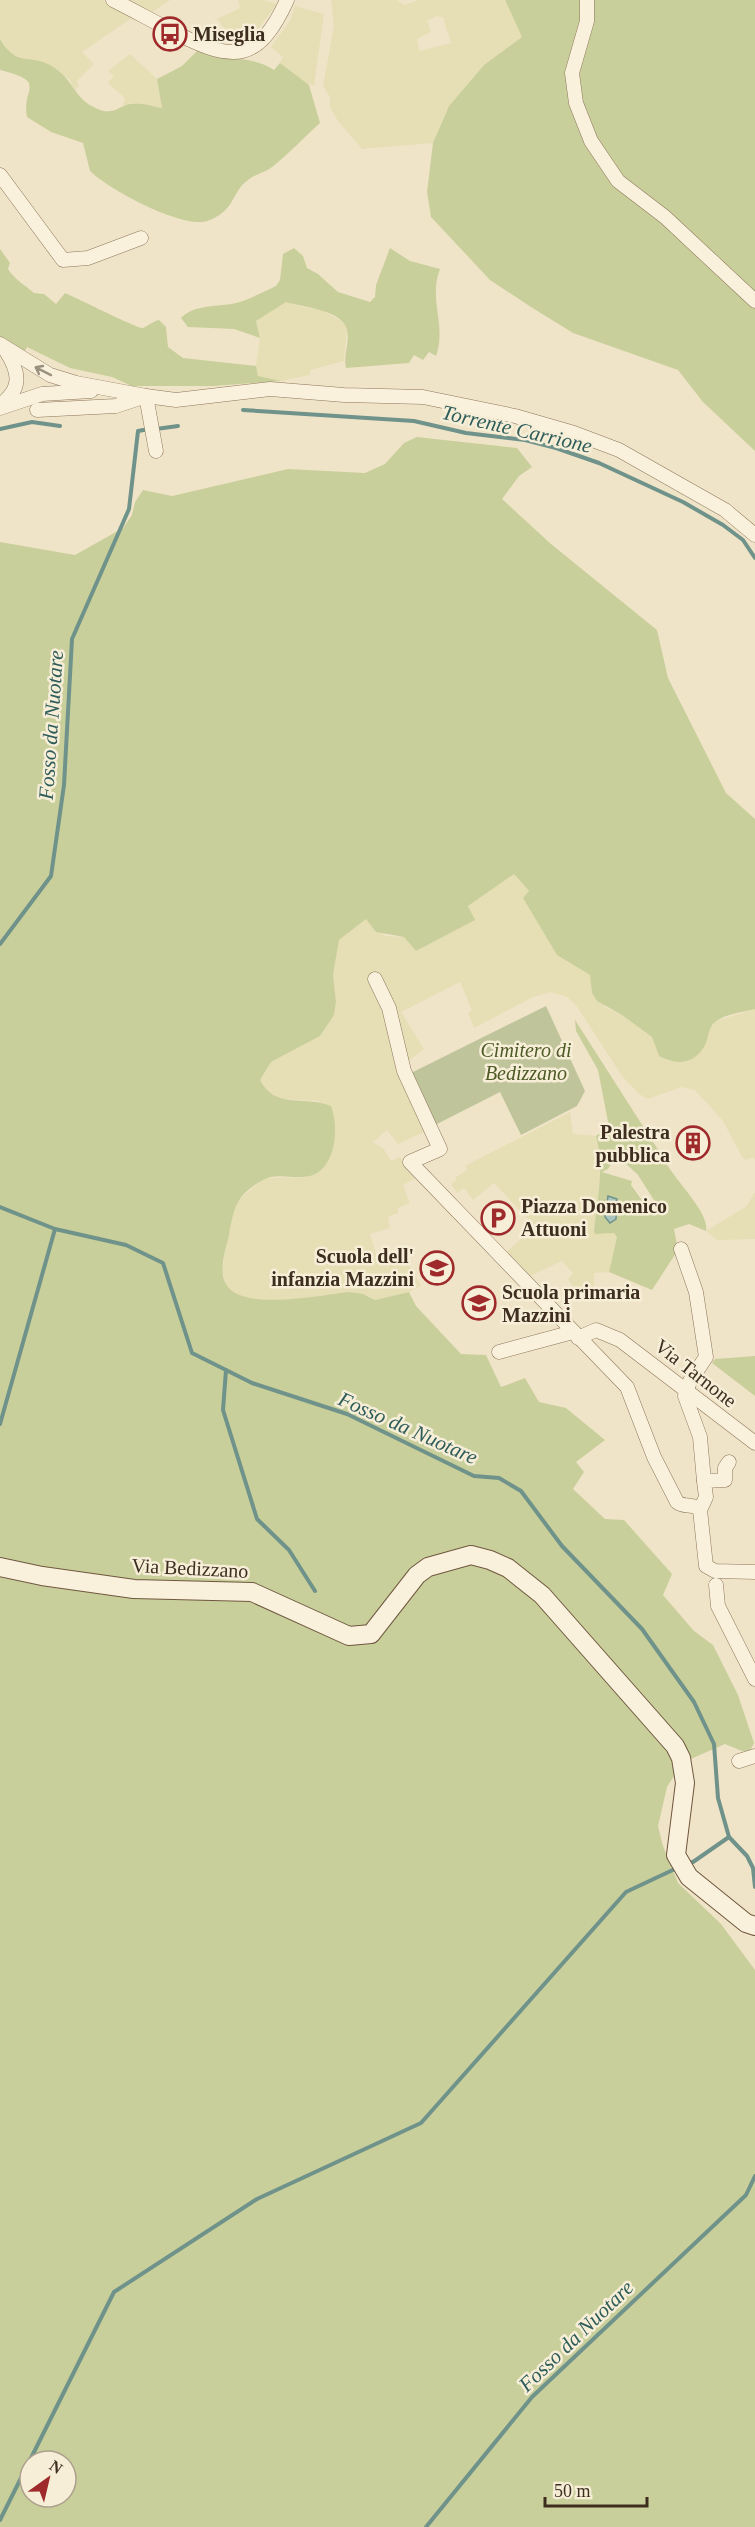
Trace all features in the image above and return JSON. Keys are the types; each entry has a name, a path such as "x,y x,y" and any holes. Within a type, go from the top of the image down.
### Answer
{"street":[{"path":"113,0 201,46 223,53 235,53 252,48 274,27 287,0"},
{"path":"588,0 587,21 572,73 576,103 591,141 618,180 665,218 755,301"},
{"path":"0,175 63,260 88,258 141,238"},
{"path":"2,346 50,375 76,383 120,389 146,396 176,400 270,389 344,395 423,397 515,416 574,433 619,450 725,510 755,535"},
{"path":"0,407 16,390 18,378 15,366 2,346"},
{"path":"0,407 42,394 120,389"},
{"path":"37,410 116,406 146,396"},
{"path":"146,396 156,451"},
{"path":"375,979 389,1008 404,1071 440,1149 410,1162 627,1387 654,1457 677,1502 682,1506 694,1506 701,1515"},
{"path":"681,1249 696,1292 706,1357 690,1381 685,1401 700,1437 706,1497 701,1515 702,1548 706,1566 715,1571 755,1572"},
{"name":"Via Tarnone","path":"499,1352 596,1330 620,1340 755,1443"},
{"path":"704,1480 725,1480 725,1468 729,1462"},
{"name":"Via Bedizzano","path":"0,1567 42,1576 134,1589 252,1592 349,1636 371,1634 417,1575 428,1567 471,1555 508,1568 542,1595 571,1631 675,1746 681,1758 684,1805 676,1855 689,1877 746,1923 755,1926"},
{"path":"716,1585 718,1606 751,1661 755,1679"},
{"path":"739,1761 755,1756"}],"shaded area":[{"path":"0,0 102,0 133,17 82,52 94,64 77,81 79,86 75,90 69,79 40,62 30,62 10,53 0,39"},
{"path":"130,0 170,0 152,12"},
{"path":"238,0 263,0 277,4 248,42 236,43 217,19 240,8"},
{"path":"331,0 397,0 405,5 418,0 505,0 522,37 484,65 449,106 433,143 362,149 338,121 330,107 330,97 323,86 334,26","holes":["437,16 443,18 451,43 419,51 417,39 431,32 427,21"]},
{"path":"295,6 324,14 314,86 300,80 280,63 283,57 271,47 291,19"},
{"path":"130,54 157,79 162,108 133,103 123,106 125,98 108,83 114,76 108,71"},
{"path":"286,301 302,307 320,309 344,322 347,329 344,361 310,370 310,375 281,381 258,376 256,366 260,338 256,321"},
{"path":"514,874 529,891 557,955 590,975 592,993 605,1007 622,1015 652,1037 659,1056 668,1061 703,1048 710,1028 716,1021 755,1009 755,1160 753,1157 746,1160 742,1157 723,1121 695,1090 681,1087 648,1099 639,1094 622,1076 576,1005 567,997 551,992 533,997 474,1028 468,1013 472,1010 460,982 401,1012 424,1049 408,1061 426,1131 398,1144 387,1130 373,1142 383,1148 391,1161 400,1157 418,1177 403,1185 410,1203 398,1208 398,1213 388,1217 390,1228 370,1234 377,1258 400,1249 421,1286 409,1292 375,1300 363,1294 261,1302 235,1294 226,1284 222,1271 234,1204 265,1178 309,1177 319,1101 278,1099 266,1092 260,1080 271,1062 320,1036 334,1015 336,1002 333,975 339,940 366,918 385,936 404,937 416,951 474,920 468,906"},
{"path":"570,1112 573,1134 596,1136 600,1150 601,1172 594,1231 596,1234 614,1233 617,1237 609,1272 594,1273 594,1287 576,1291 568,1279 573,1273 562,1261 526,1278 503,1255 535,1226 494,1183 473,1200 464,1188 457,1193 451,1184 456,1180 455,1178 467,1170 465,1166"},
{"path":"755,1192 755,1239 717,1240 706,1231 747,1206"}],"green space":[{"path":"505,0 755,0 755,451 703,402 678,370 573,333 531,307 490,280 431,217 427,192 433,143 449,106 484,65 522,37"},
{"path":"0,39 6,48 17,57 42,62 59,71 86,102 104,111 133,104 162,108 157,79 182,66 199,49 208,53 256,62 274,70 280,63 309,85 320,123 272,167 243,185 228,207 216,217 196,222 181,219 146,206 112,188 90,171 83,143 51,132 27,117 26,107 30,87 24,78 0,70"},
{"path":"294,248 303,256 307,268 318,274 338,292 370,302 375,297 376,285 390,248 410,261 440,269 436,291 440,334 436,356 429,352 423,360 414,355 409,363 346,368 348,335 344,323 331,314 286,302 256,321 260,338 234,329 188,327 181,318 193,310 236,303 276,286 280,280 283,254"},
{"path":"0,249 10,263 8,269 13,276 34,293 44,294 56,304 65,293 139,327 143,328 159,320 166,327 168,347 183,358 256,366 258,376 281,381 214,386 132,386 112,377 70,368 27,347 24,353 0,336"},
{"path":"417,437 517,448 532,467 519,476 502,499 551,544 657,630 668,678 726,793 755,819 755,1009 729,1015 715,1022 700,1053 689,1060 677,1062 659,1056 652,1037 622,1015 597,1001 592,993 590,975 557,955 523,898 529,891 514,874 468,906 475,920 416,951 404,937 376,932 366,919 339,940 333,975 336,1002 334,1015 320,1036 271,1062 260,1080 266,1089 282,1099 331,1106 335,1121 335,1139 330,1156 321,1170 315,1174 300,1177 269,1177 247,1191 235,1209 223,1260 224,1279 234,1293 264,1300 349,1292 363,1294 375,1300 409,1292 416,1306 461,1354 486,1355 501,1387 525,1378 539,1402 566,1408 605,1440 576,1462 584,1472 573,1489 605,1519 624,1520 672,1574 663,1595 694,1631 713,1645 738,1695 754,1743 750,1751 742,1751 725,1744 693,1758 678,1770 667,1787 658,1826 663,1846 678,1883 721,1924 755,1970 755,2527 0,2527 0,542 75,555 123,528 132,515 135,502 143,490 172,496 288,469 365,473 385,464 404,443"},
{"name":"Cimitero di Bedizzano","path":"546,1006 585,1091 577,1106 521,1135 500,1092 435,1125 409,1074"},
{"path":"575,1020 669,1167 697,1205 706,1223 706,1231 689,1224 674,1229 678,1250 652,1290 609,1272 617,1237 614,1233 595,1234 594,1231 600,1172 596,1136 609,1127 598,1070 576,1031","holes":["621,1159 638,1175 657,1205 649,1210 631,1185 632,1181 602,1172 608,1169 613,1161"]},
{"path":"755,1356 755,1396 712,1363 715,1359"}],"water":[{"path":"608,1196 617,1199 616,1219 610,1223 605,1217"}],"waterway":[{"name":"Torrente Carrione","path":"243,410 414,421 466,433 525,440 556,448 599,463 683,502 723,525 743,540 755,558"},
{"name":"Torrente Carrione","path":"0,429 32,422 60,426"},
{"name":"Torrente Carrione","path":"156,429 178,426"},
{"name":"Fosso da Nuotare","path":"0,944 51,876 64,785 72,639 129,509 138,431 149,429"},
{"name":"Fosso da Nuotare","path":"0,1207 55,1229 126,1245 163,1263 192,1353 252,1383 347,1414 474,1476 499,1478 521,1491 562,1546 642,1629 694,1702 714,1744 718,1798 729,1837 747,1856 753,1868 755,1887"},
{"path":"0,1424 55,1229"},
{"path":"226,1370 223,1410 257,1519 289,1550 315,1591"},
{"path":"686,1863 693,1862 729,1837"},
{"path":"0,2520 114,2292 257,2199 421,2123 626,1892 677,1868"},
{"name":"Fosso da Nuotare","path":"426,2527 532,2397 746,2195 755,2176"}],"place":[{"name":"Miseglia","path":"170,34"},
{"name":"Palestra pubblica","path":"693,1143"},
{"name":"Piazza Domenico Attuoni","path":"498,1218"},
{"name":"Scuola dell' infanzia Mazzini","path":"437,1268"},
{"name":"Scuola primaria Mazzini","path":"479,1303"}]}
